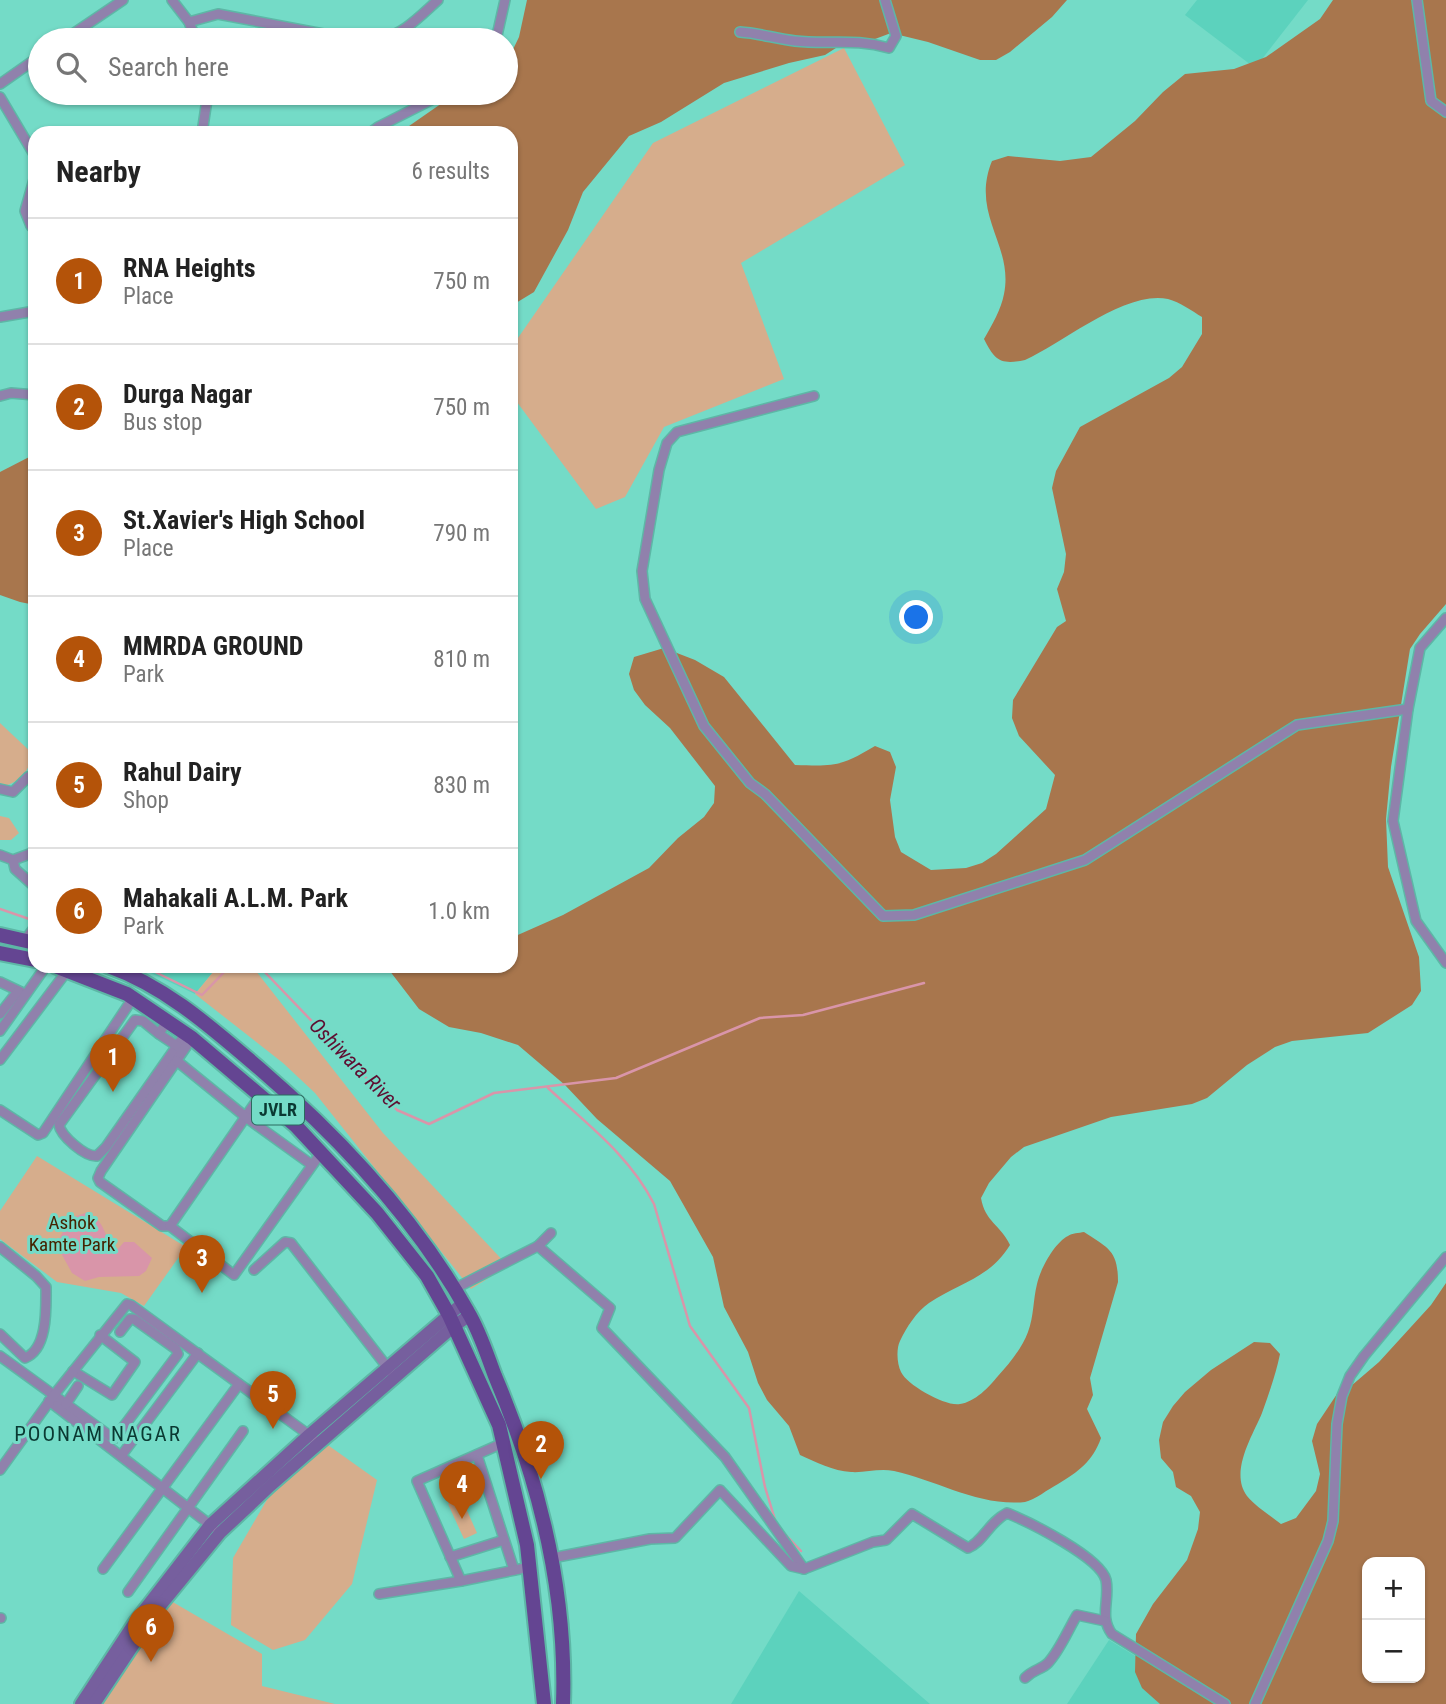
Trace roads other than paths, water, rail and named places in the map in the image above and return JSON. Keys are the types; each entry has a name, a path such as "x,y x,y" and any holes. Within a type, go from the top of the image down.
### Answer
{"main road":[{"path":"0,935 28,941"},
{"path":"0,953 28,959"},
{"name":"JVLR","path":"73,973 132,998 189,1035 296,1126 316,1159 377,1213 427,1276 451,1320 499,1425 527,1545 544,1704"},
{"name":"JVLR","path":"128,973 200,1017 309,1111 420,1239 466,1309 511,1414 546,1524 558,1591 563,1704"},
{"path":"81,1704 135,1622 215,1529 314,1439 466,1309"},
{"path":"94,1704 215,1529"}],"street":[{"path":"82,28 123,0"},
{"path":"173,0 191,28"},
{"path":"408,28 438,0"},
{"path":"499,28 505,0"},
{"path":"740,32 760,33 796,41 864,42 889,48 896,36 885,0"},
{"path":"1417,0 1431,102 1446,112"},
{"path":"189,22 218,14 292,28"},
{"path":"0,84 28,64"},
{"path":"0,97 28,144"},
{"path":"203,126 206,105"},
{"path":"379,126 422,105"},
{"path":"28,200 25,211 28,218"},
{"path":"0,317 28,312"},
{"path":"1,393 28,394"},
{"path":"814,396 677,432 667,443 646,538 642,571 645,599 704,726 750,783 771,800 883,916 914,915 1085,860 1297,725 1408,709"},
{"path":"1446,618 1420,648 1408,709 1393,821 1416,921 1446,963"},
{"path":"0,789 13,792 28,777"},
{"path":"0,855 13,860 28,855"},
{"path":"13,860 15,869 28,881"},
{"path":"0,1014 40,973"},
{"path":"0,1060 58,973"},
{"path":"0,982 22,993"},
{"path":"0,1031 22,993"},
{"path":"0,1110 38,1135 43,1133 132,998"},
{"path":"177,1046 143,1021 135,1020 59,1128 89,1156 97,1156 177,1046 189,1035"},
{"path":"159,1034 167,1021"},
{"path":"177,1061 247,1118 316,1159 234,1275 170,1226 162,1226 98,1178 177,1061 189,1035"},
{"path":"170,1226 260,1096"},
{"path":"454,1289 538,1246 551,1233"},
{"path":"254,1270 285,1242 291,1243 392,1372"},
{"path":"538,1246 610,1308 602,1328 725,1457 804,1569"},
{"path":"0,1247 46,1287 42,1337 32,1356 25,1358 0,1334"},
{"path":"1255,1704 1328,1541 1333,1521 1336,1424 1350,1376 1446,1257"},
{"path":"0,1470 72,1371 123,1306 129,1304 314,1439"},
{"path":"52,1398 66,1404 110,1436 117,1437 178,1355 176,1349 134,1319 130,1318 120,1332"},
{"path":"72,1371 110,1396 113,1394 135,1362 100,1335"},
{"path":"121,1456 198,1353"},
{"path":"0,1356 215,1529"},
{"path":"103,1569 239,1384"},
{"path":"66,1404 78,1386"},
{"path":"128,1592 243,1431"},
{"path":"461,1581 417,1481 503,1443"},
{"path":"477,1455 514,1570"},
{"path":"552,1558 650,1539 674,1538 720,1490 791,1566 804,1569 873,1542 886,1540 912,1514 968,1548 974,1546 995,1519 1007,1513 1033,1525 1094,1562 1106,1582 1105,1621 1112,1634 1225,1704"},
{"path":"450,1557 504,1540"},
{"path":"379,1594 530,1567"},
{"path":"1026,1678 1034,1669 1043,1667 1050,1661 1077,1615 1105,1621"}],"waterway":[{"name":"Oshiwara River","path":"0,909 28,919"},
{"name":"Oshiwara River","path":"157,973 202,995 223,973"},
{"path":"266,973 397,1110 429,1124 494,1093 616,1078 760,1018 803,1015 924,983"},
{"path":"548,1088 620,1156 654,1204 690,1326 749,1408 765,1487 776,1523"},
{"path":"782,1531 801,1551"}],"place":[{"name":"RNA Heights","path":"113,1092"},
{"name":"St.Xavier's High School","path":"202,1293"},
{"name":"Rahul Dairy","path":"273,1429"},
{"name":"Durga Nagar","path":"541,1479"},
{"name":"MMRDA GROUND","path":"462,1519"},
{"name":"Mahakali A.L.M. Park","path":"151,1662"}],"district":[{"name":"POONAM NAGAR","path":"98,1434"}],"park label":[{"name":"Ashok Kamte Park","path":"72,1233"}]}
